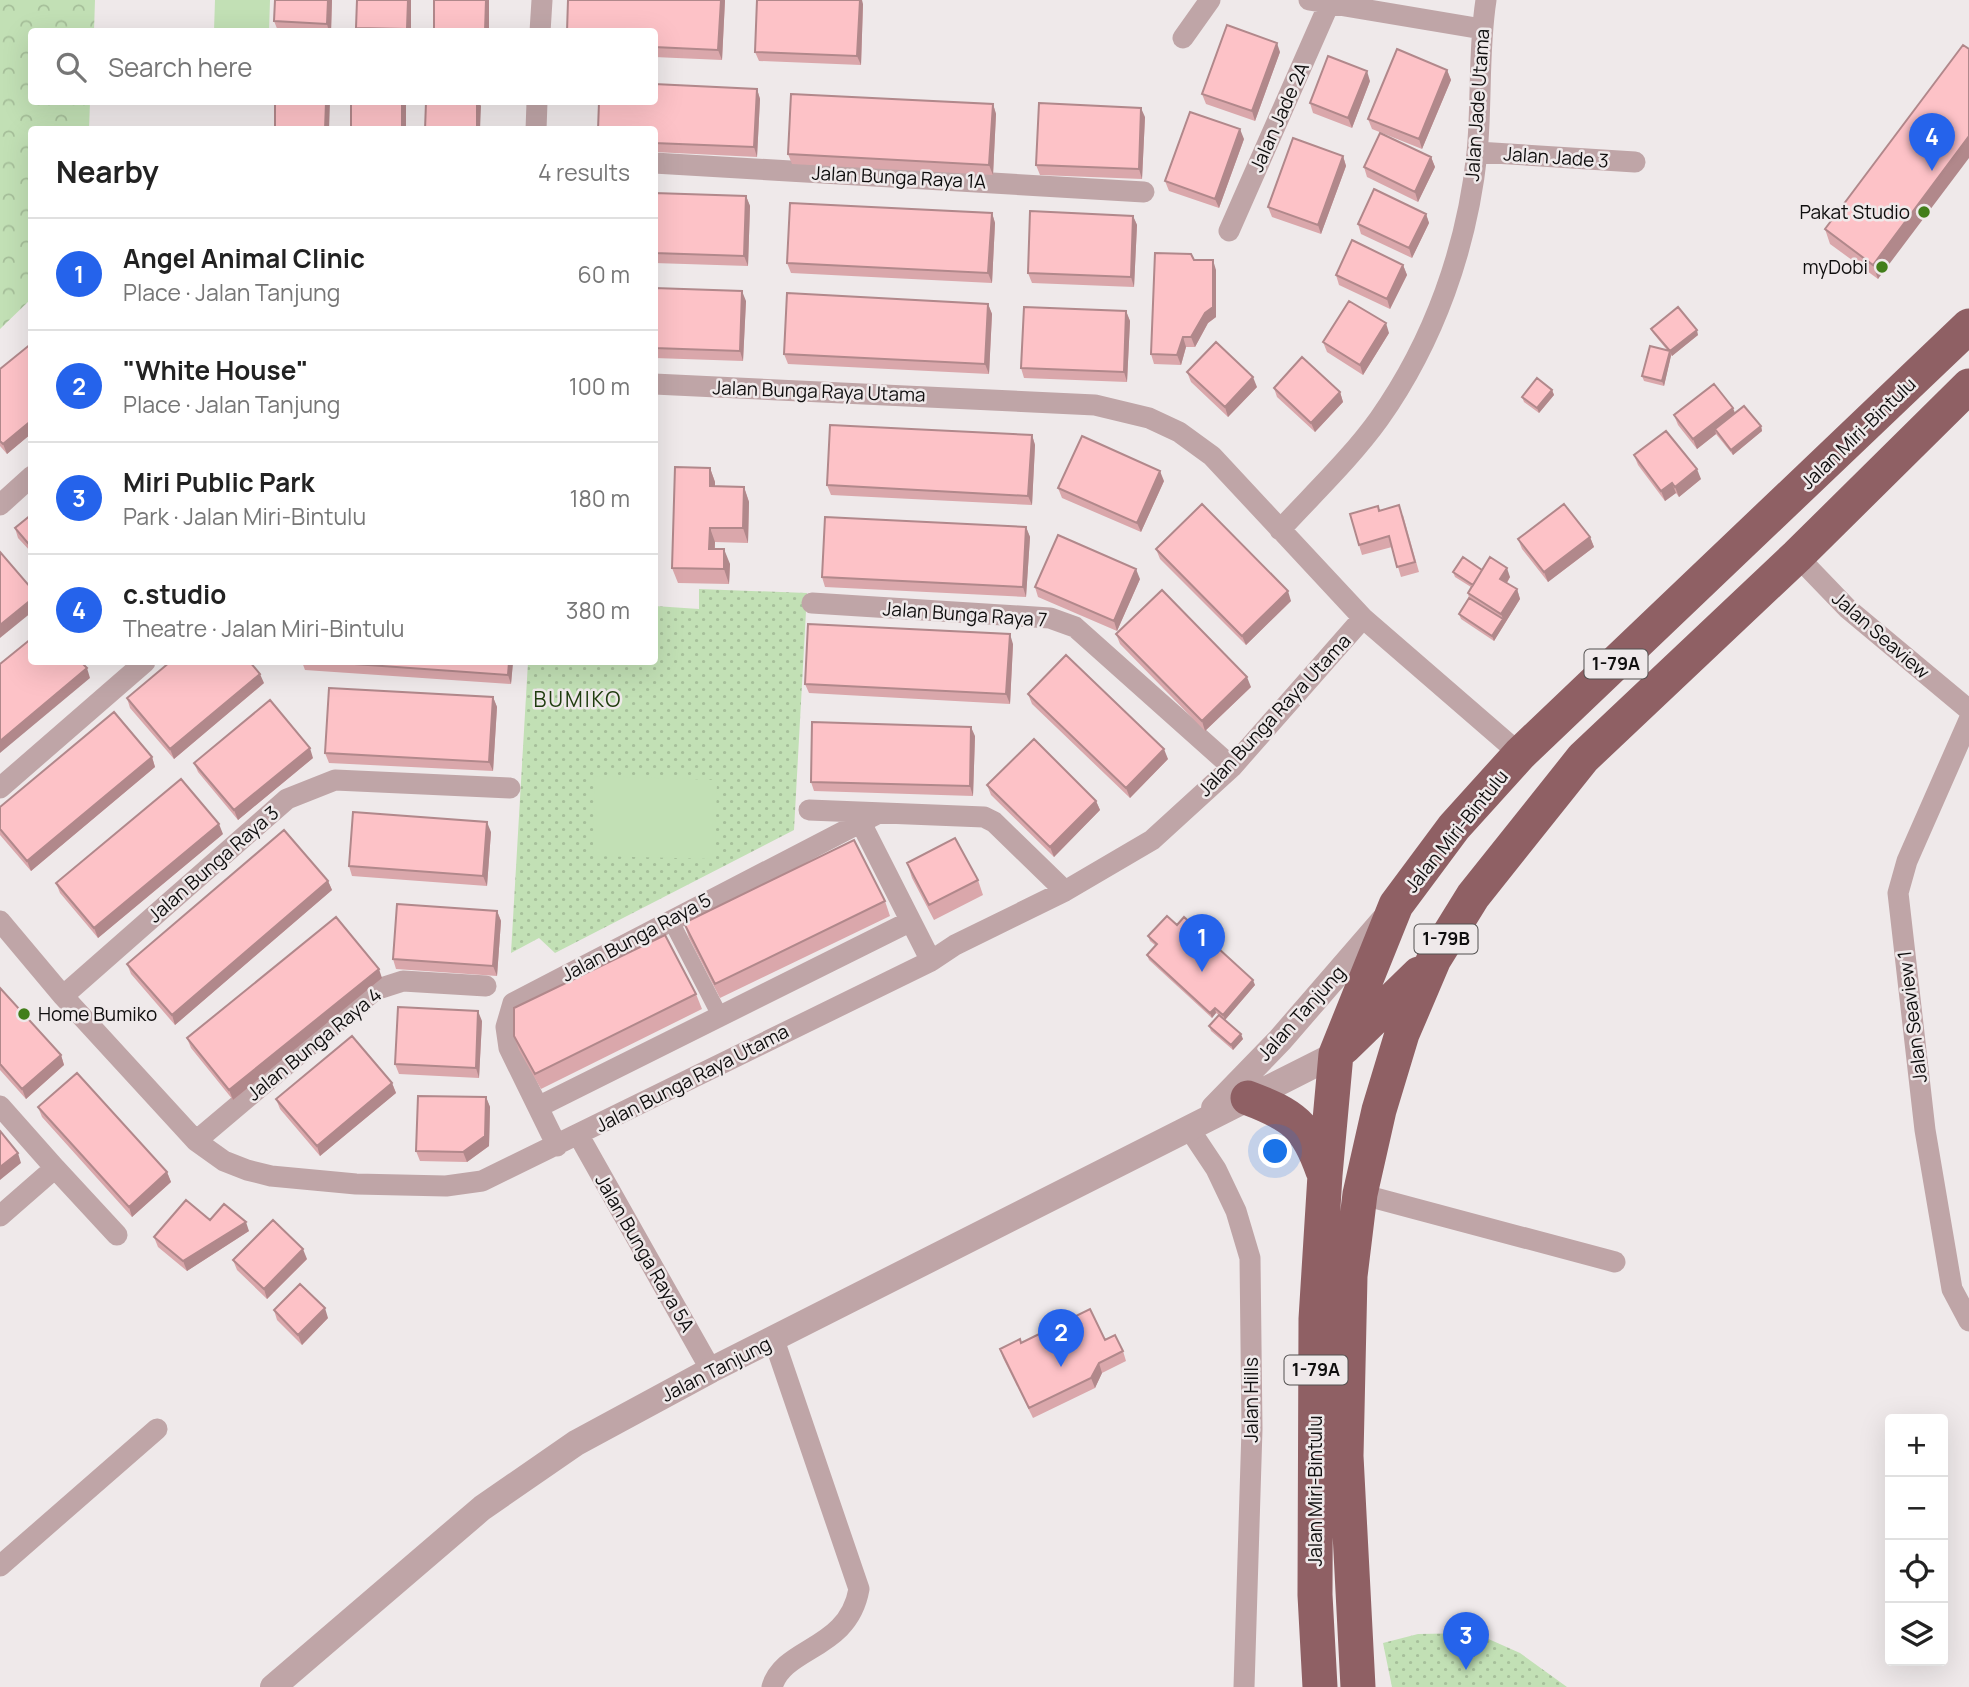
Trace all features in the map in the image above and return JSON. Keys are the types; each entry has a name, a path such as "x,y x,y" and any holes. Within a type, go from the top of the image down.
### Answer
{"highway":[{"name":"Jalan Miri-Bintulu","path":"1320,1687 1315,1595 1316,1319 1336,1054 1396,905 1454,827 1520,754 1969,326"},
{"name":"Jalan Miri-Bintulu","path":"1357,1687 1346,1456 1350,1276 1360,1194 1379,1110 1402,1034 1434,959 1473,896 1583,758 1797,556 1969,386"},
{"path":"1336,1054 1434,959"},
{"path":"1248,1098 1279,1110 1300,1124 1314,1143 1325,1175"}],"street":[{"path":"540,28 542,0"},
{"path":"1184,38 1210,0"},
{"name":"Jalan Jade Utama","path":"1280,530 1378,420 1408,373 1442,300 1463,240 1477,152 1482,30 1486,0"},
{"path":"1319,2 1482,30"},
{"name":"Jalan Jade 2A","path":"1229,231 1319,2"},
{"path":"536,126 537,105"},
{"name":"Jalan Jade 3","path":"1477,152 1635,162"},
{"name":"Jalan Bunga Raya 1A","path":"658,163 1144,191"},
{"name":"Jalan Bunga Raya Utama","path":"658,384 1095,405 1149,418 1179,432 1212,456 1363,618 1520,754"},
{"path":"0,505 28,480"},
{"name":"Jalan Seaview","path":"1797,556 1848,609 1969,710"},
{"name":"Jalan Bunga Raya 7","path":"812,603 1050,618 1075,627 1232,767"},
{"name":"Jalan Bunga Raya Utama","path":"0,921 63,996 196,1141 224,1161 271,1176 356,1184 433,1186 482,1181 579,1136 723,1060 931,961 955,945 1065,891 1152,840 1232,767 1363,618"},
{"path":"0,788 142,665"},
{"name":"Jalan Seaview 1","path":"1969,720 1907,861 1898,893 1925,1130 1952,1289 1969,1321"},
{"name":"Jalan Bunga Raya 3","path":"63,996 287,799 335,780 510,788"},
{"path":"808,810 870,817 984,817 995,822 1065,891"},
{"path":"870,817 909,922 931,961"},
{"name":"Jalan Bunga Raya 5","path":"557,1146 540,1106 509,1048 506,1027 513,1003 870,817"},
{"name":"Jalan Tanjung","path":"1196,1123 1280,1040 1396,905"},
{"path":"670,919 720,1016"},
{"path":"540,1106 909,922"},
{"name":"Jalan Bunga Raya 4","path":"196,1141 375,990 403,981 486,986"},
{"name":"Jalan Tanjung","path":"273,1687 482,1508 576,1443 711,1370 1336,1054"},
{"path":"0,1105 117,1235"},
{"name":"Jalan Hills","path":"1196,1123 1236,1211 1250,1258 1252,1429 1244,1687"},
{"name":"Jalan Bunga Raya 5A","path":"579,1136 711,1370"},
{"path":"0,1216 55,1168"},
{"path":"1360,1194 1615,1262"},
{"path":"772,1687 776,1674 784,1667 822,1645 841,1628 856,1601 859,1589 774,1340"},
{"path":"0,1566 157,1429"}],"green space":[{"path":"0,0 95,0 94,28 28,28 28,105 90,105 89,126 28,126 28,302 0,329"},
{"path":"215,0 270,0 269,28 214,28"},
{"path":"699,589 807,593 794,830 555,953 539,938 511,953 528,665 658,665 658,606 699,609"},
{"path":"595,776 717,780 715,859 593,856"},
{"path":"1475,1633 1520,1653 1567,1687 1392,1687 1383,1643 1418,1634"}],"building":[{"path":"275,0 328,0 327,24 274,21"},
{"path":"357,0 408,0 407,28 356,28"},
{"path":"434,0 486,0 485,28 434,28"},
{"path":"568,0 721,0 718,50 658,47 658,28 567,28"},
{"path":"757,0 860,0 857,56 755,52"},
{"path":"1227,25 1277,43 1252,111 1202,94"},
{"path":"1963,45 1969,49 1969,136 1873,265 1825,229"},
{"path":"1397,49 1447,70 1419,139 1368,119"},
{"path":"1328,56 1367,71 1348,118 1310,103"},
{"path":"658,84 757,89 754,147 658,143 658,126 598,126 599,105 658,105"},
{"path":"791,94 993,104 989,165 788,154"},
{"path":"1039,103 1141,108 1139,169 1036,165"},
{"path":"275,105 326,105 325,126 275,126"},
{"path":"351,105 402,105 402,126 351,126"},
{"path":"426,105 477,105 477,126 425,126"},
{"path":"1190,112 1240,129 1215,199 1165,181"},
{"path":"1380,133 1431,157 1415,192 1364,167"},
{"path":"1293,138 1343,156 1318,225 1268,207"},
{"path":"1374,189 1426,214 1409,248 1358,224"},
{"path":"658,193 746,196 744,256 658,253"},
{"path":"790,203 992,213 988,273 787,263"},
{"path":"1030,211 1133,216 1131,277 1028,273"},
{"path":"1352,240 1403,265 1387,299 1336,275"},
{"path":"1155,253 1191,254 1194,260 1213,260 1213,307 1205,313 1191,337 1183,337 1177,355 1151,354"},
{"path":"658,288 742,291 740,351 658,348"},
{"path":"787,293 988,304 985,364 784,354"},
{"path":"1349,301 1386,323 1360,365 1323,342"},
{"path":"1024,307 1126,311 1124,372 1021,368"},
{"path":"1678,307 1697,330 1670,351 1651,329"},
{"path":"1216,342 1253,377 1225,407 1187,372"},
{"path":"28,346 28,423 3,444 0,441 0,369"},
{"path":"1650,346 1670,351 1662,381 1642,376"},
{"path":"1302,357 1340,392 1311,423 1274,388"},
{"path":"1537,378 1552,390 1537,408 1522,397"},
{"path":"1714,384 1733,408 1693,439 1674,415"},
{"path":"1744,406 1761,426 1731,450 1715,429"},
{"path":"830,425 1032,435 1028,496 827,485"},
{"path":"1666,431 1697,469 1675,487 1672,483 1661,491 1634,455"},
{"path":"1082,436 1160,471 1137,523 1058,488"},
{"path":"675,467 710,468 710,486 744,487 743,528 710,528 709,549 724,549 724,569 672,568"},
{"path":"1202,504 1288,591 1242,636 1156,549"},
{"path":"1564,504 1590,537 1544,572 1518,539"},
{"path":"1399,505 1415,562 1397,567 1389,536 1359,545 1350,514 1378,506 1379,511"},
{"path":"28,517 28,543 15,528"},
{"path":"825,517 1026,527 1023,587 822,577"},
{"path":"1058,535 1136,569 1114,621 1035,587"},
{"path":"0,552 28,584 28,602 0,625"},
{"path":"1463,557 1482,570 1473,585 1453,572"},
{"path":"1490,557 1507,568 1500,579 1517,589 1501,614 1468,593"},
{"path":"1162,590 1247,677 1202,721 1116,634"},
{"path":"1469,598 1503,619 1492,636 1459,614"},
{"path":"808,624 1010,634 1006,694 805,684"},
{"path":"28,641 28,665 84,665 87,668 0,741 0,664"},
{"path":"1066,655 1164,749 1126,788 1028,694"},
{"path":"166,665 252,665 260,674 170,749 127,698"},
{"path":"368,665 509,665 508,675"},
{"path":"329,688 493,697 489,762 325,753"},
{"path":"270,700 310,748 234,810 194,763"},
{"path":"114,712 152,757 27,861 0,829 0,807"},
{"path":"812,722 971,727 970,786 811,782"},
{"path":"1034,739 1096,801 1050,847 987,785"},
{"path":"181,779 219,824 94,928 56,883"},
{"path":"353,812 487,822 483,876 349,866"},
{"path":"284,830 328,881 172,1015 127,964"},
{"path":"955,838 978,880 929,905 907,863"},
{"path":"854,840 885,901 715,984 684,923"},
{"path":"397,904 497,911 493,966 393,959"},
{"path":"1167,916 1177,925 1184,917 1253,980 1223,1015 1215,1008 1210,1013 1147,955 1157,944 1148,936"},
{"path":"336,917 379,969 229,1090 187,1038"},
{"path":"665,935 696,994 535,1074 514,1036 514,1008"},
{"path":"0,988 61,1055 22,1089 0,1064"},
{"path":"398,1007 478,1011 476,1068 395,1064"},
{"path":"1219,1015 1241,1034 1231,1045 1209,1026"},
{"path":"352,1036 392,1083 317,1146 276,1099"},
{"path":"77,1073 167,1172 129,1207 38,1107"},
{"path":"418,1096 486,1097 485,1136 463,1152 416,1151"},
{"path":"0,1131 18,1153 0,1167"},
{"path":"186,1200 210,1220 224,1204 246,1222 183,1261 154,1237"},
{"path":"273,1220 303,1249 264,1289 233,1260"},
{"path":"300,1284 325,1308 298,1335 274,1310"},
{"path":"1090,1309 1105,1340 1115,1335 1123,1351 1099,1363 1091,1378 1029,1408 1000,1349 1020,1339 1021,1343"}],"place":[{"name":"c.studio","path":"1932,171"},
{"name":"Pakat Studio","path":"1924,212"},
{"name":"myDobi","path":"1882,267"},
{"name":"Angel Animal Clinic","path":"1202,972"},
{"name":"Home Bumiko","path":"24,1014"},
{"name":"\"White House\"","path":"1061,1367"},
{"name":"Miri Public Park","path":"1466,1670"}],"district":[{"name":"BUMIKO","path":"578,700"}]}
